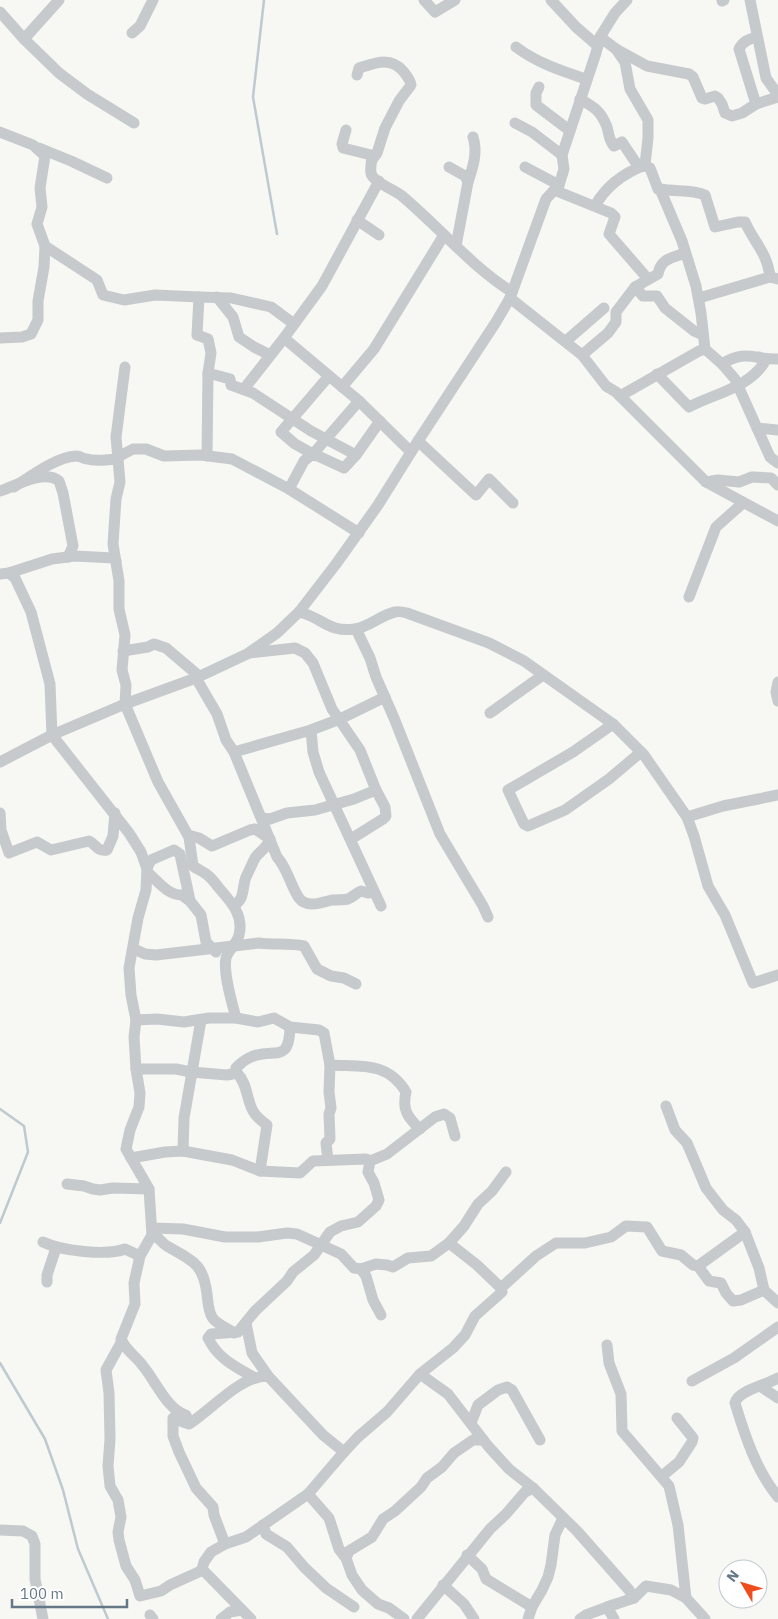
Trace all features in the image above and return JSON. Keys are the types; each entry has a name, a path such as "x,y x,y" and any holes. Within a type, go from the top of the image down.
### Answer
{"street":[{"path":"24,39 59,0"},
{"path":"132,34 140,26 153,0"},
{"path":"424,0 436,12 455,0"},
{"path":"551,0 576,27 599,42 647,66 690,74 702,98 705,100 715,96 718,98 725,113 732,116 778,96 766,78 750,0"},
{"path":"0,762 52,735 125,704 198,677 247,654 278,633 299,612 359,533 496,322 511,295 546,199 556,188 564,169 562,154 599,42 615,13 627,0"},
{"path":"0,12 24,39 59,73 134,124"},
{"path":"756,104 738,49 741,44 757,37"},
{"path":"516,47 528,56 586,79"},
{"path":"616,49 625,62 630,89 648,120 645,165"},
{"path":"357,75 359,68 377,63 391,62 396,63 404,72 411,85 399,101 385,128 377,153 372,160 370,172 373,177 399,194 511,295 582,355 606,386 620,396 706,482 778,522"},
{"path":"539,87 536,93 536,105 569,130"},
{"path":"580,99 596,108 606,125 611,144 614,146 622,142 636,163 650,168 686,252 699,298 705,349 722,364 738,385 757,428 774,456 770,458 778,464"},
{"path":"515,123 532,132 562,154"},
{"path":"346,130 342,144 343,148 364,152 371,155 372,160"},
{"path":"0,132 107,178"},
{"path":"456,246 468,182 474,164 476,146 473,137"},
{"path":"0,338 22,337 31,334 38,320 38,301 44,267 44,246 37,224 42,207 40,188 45,156 33,145"},
{"path":"595,206 602,195 617,180 645,165"},
{"path":"449,167 465,176 468,182"},
{"path":"525,167 556,188 611,213 615,217 609,234 648,279"},
{"path":"244,389 322,286 379,181"},
{"path":"660,190 705,194 715,227 745,222 760,245 774,278 699,298"},
{"path":"357,220 378,235"},
{"path":"342,387 374,349 444,235"},
{"path":"44,246 97,280 103,295 124,300 155,296 231,298 270,307 294,324"},
{"path":"582,355 608,333 616,322 616,312 635,287 658,274 660,266 666,260 686,252"},
{"path":"635,287 643,296 657,296 665,308 703,336"},
{"path":"199,297 197,335 208,339 211,353 208,373 208,456"},
{"path":"217,297 233,317 239,337 270,355"},
{"path":"566,341 604,308"},
{"path":"284,338 359,401 411,452"},
{"path":"620,396 699,350 705,349"},
{"path":"722,364 733,357 754,355 766,359 778,359"},
{"path":"657,374 689,407 738,385 764,363 759,357"},
{"path":"125,367 116,437 120,482 116,499 113,544 119,581 119,609 125,635 122,670 126,685 125,704 158,782 191,842 192,863 186,874 190,901"},
{"path":"208,373 230,379 231,385 244,389 292,420 356,455"},
{"path":"329,376 281,432 295,444 344,468 356,455 380,421"},
{"path":"289,489 304,462 359,401"},
{"path":"757,428 778,430"},
{"path":"418,441 476,494 489,479 513,503"},
{"path":"14,487 45,467 70,457 79,456 86,459 99,460 118,458 133,449 146,449 164,456 208,456 232,459 289,489 359,533"},
{"path":"0,492 28,480 49,476 59,481 73,546 68,557"},
{"path":"706,482 718,480 739,482 752,477 776,478"},
{"path":"689,597 716,527 743,503"},
{"path":"5,574 52,559 68,557 114,558 116,561"},
{"path":"5,574 15,578 31,612 50,684 52,735 115,813 141,852 147,870 168,892 182,895 190,901 200,915 206,942 226,962"},
{"path":"299,612 308,614 334,629 356,629 395,612 407,613 489,643 524,661 613,724 641,752 687,817 708,886 725,915 753,983 778,975"},
{"path":"356,629 370,658 440,834 484,906 488,917"},
{"path":"123,651 148,647 154,644 166,648 198,677 217,714 226,740 234,752 270,839 300,900 306,904 323,904 331,900 350,898 361,891 374,892"},
{"path":"247,654 294,648 305,653 313,663 332,708 360,750 385,807 386,816 351,838"},
{"path":"490,713 543,675"},
{"path":"778,682 776,692 778,702"},
{"path":"234,752 311,730 340,719 385,697"},
{"path":"613,724 573,752 508,790 524,824 528,826 565,810 609,780 641,752"},
{"path":"311,730 313,752 319,772 381,906"},
{"path":"262,818 270,819 287,813 315,810 354,799 376,790"},
{"path":"687,817 723,806 777,797"},
{"path":"0,813 1,830 9,853 37,842 51,850 89,841 96,848 102,851 106,850 112,836 115,813"},
{"path":"188,835 199,838 212,846 255,829 270,839"},
{"path":"234,906 238,904 244,893 244,883 254,859 268,845 270,839"},
{"path":"187,883 183,875 180,854 177,851 174,850 151,860 147,870 146,890 138,918 134,949 129,968 131,995 136,1020 134,1037 139,1107 127,1140 126,1149 149,1189 152,1231 140,1256 134,1283 134,1311 123,1331 122,1341 106,1370 109,1393 110,1439 108,1466 110,1486 118,1500 121,1517 118,1532 126,1566 135,1580 140,1596 161,1591 170,1584 203,1570"},
{"path":"192,863 197,869 207,874 239,914 239,936 234,947 226,956 230,996 236,1018"},
{"path":"134,949 145,954 156,955 214,950 259,943 304,946 317,969 331,976 344,978 356,984"},
{"path":"136,1020 157,1019 184,1022 236,1018 258,1022 274,1018 290,1027 319,1030 324,1033 330,1065 329,1092 332,1108 329,1114 330,1139 326,1143 328,1160"},
{"path":"183,1151 184,1118 190,1072 201,1020"},
{"path":"260,1171 267,1125 253,1113 248,1092 236,1068 252,1056 281,1052 287,1048 290,1040 290,1027"},
{"path":"330,1065 379,1068 389,1073 400,1083 406,1092 404,1101 406,1113 409,1120 420,1129"},
{"path":"136,1069 176,1068 190,1072 227,1075 237,1073"},
{"path":"666,1106 675,1130 687,1143 706,1188 723,1210 736,1220 745,1232 759,1268 764,1290 778,1303"},
{"path":"131,1158 183,1151 208,1154 232,1160 260,1171 300,1173 313,1161 366,1159 370,1161 388,1154 435,1117 444,1114 450,1118 455,1136"},
{"path":"255,1378 224,1360 211,1346 208,1338 211,1334 238,1332 255,1311 287,1281 293,1272 314,1255 316,1242 341,1226 358,1222 376,1206 378,1200 374,1183 368,1172 370,1161"},
{"path":"152,1231 183,1229 224,1237 258,1237 287,1233 304,1236 341,1254 354,1268 360,1269 376,1264 393,1267 408,1258 431,1256 450,1243 478,1204 492,1191 506,1172"},
{"path":"67,1184 100,1190 113,1188 149,1189"},
{"path":"203,1570 204,1562 211,1552 225,1544 246,1537 308,1494 358,1437 387,1412 420,1374 454,1348 475,1316 502,1292 502,1288 536,1256 556,1243 585,1243 611,1237 626,1226 638,1225 647,1227 662,1251 681,1255 693,1265 698,1266 709,1281 721,1283 726,1293 733,1300 741,1300 764,1290"},
{"path":"152,1231 164,1245 199,1267 205,1281 208,1309 212,1318 234,1333"},
{"path":"698,1266 728,1245 739,1234 745,1232"},
{"path":"44,1242 56,1248 84,1251 119,1252 125,1249 140,1256"},
{"path":"450,1243 477,1264 502,1288"},
{"path":"47,1282 47,1275 56,1248"},
{"path":"360,1269 366,1276 373,1300 381,1316"},
{"path":"246,1323 252,1353 268,1376 323,1435 344,1452"},
{"path":"692,1381 734,1358 778,1327"},
{"path":"122,1341 170,1404 179,1414 186,1415 189,1424"},
{"path":"607,1345 609,1363 621,1394 622,1431 669,1486 678,1525 686,1598"},
{"path":"239,1368 241,1384"},
{"path":"420,1374 448,1394 483,1440 509,1469 533,1488 564,1518 629,1590 634,1598"},
{"path":"189,1424 241,1384 255,1378 268,1376"},
{"path":"778,1378 744,1393 736,1399 735,1403 746,1438 761,1472 778,1497"},
{"path":"760,1386 778,1398"},
{"path":"471,1423 478,1405 498,1390 507,1388 512,1390 540,1440"},
{"path":"189,1424 173,1418 173,1436 178,1452 186,1463 196,1488 213,1508 225,1544"},
{"path":"662,1476 679,1462 692,1442 693,1438 677,1418"},
{"path":"346,1558 349,1551 372,1537 383,1519 396,1511 454,1453 473,1440 483,1440"},
{"path":"416,1619 467,1555 525,1492 533,1488"},
{"path":"308,1494 329,1518 339,1549 346,1558 352,1575 362,1590 378,1604 389,1608 404,1619"},
{"path":"528,1619 532,1607 548,1577 552,1565 555,1535 564,1518"},
{"path":"263,1525 266,1534 288,1547 304,1567 326,1588 354,1607"},
{"path":"0,1530 23,1531 32,1536 35,1544 35,1579 42,1619"},
{"path":"467,1555 482,1569 486,1579 532,1607"},
{"path":"203,1570 251,1619"},
{"path":"443,1585 468,1609 474,1619"},
{"path":"580,1619 634,1598 646,1586 672,1590 686,1598 705,1619"},
{"path":"607,1607 614,1619"},
{"path":"461,1619 468,1609"},
{"path":"221,1619 230,1612 242,1610"}],"waterway":[{"path":"264,0 253,97 277,234"},
{"path":"0,1109 24,1126 28,1152 0,1223"},
{"path":"0,1363 45,1439 63,1490 78,1549 108,1619"}]}
